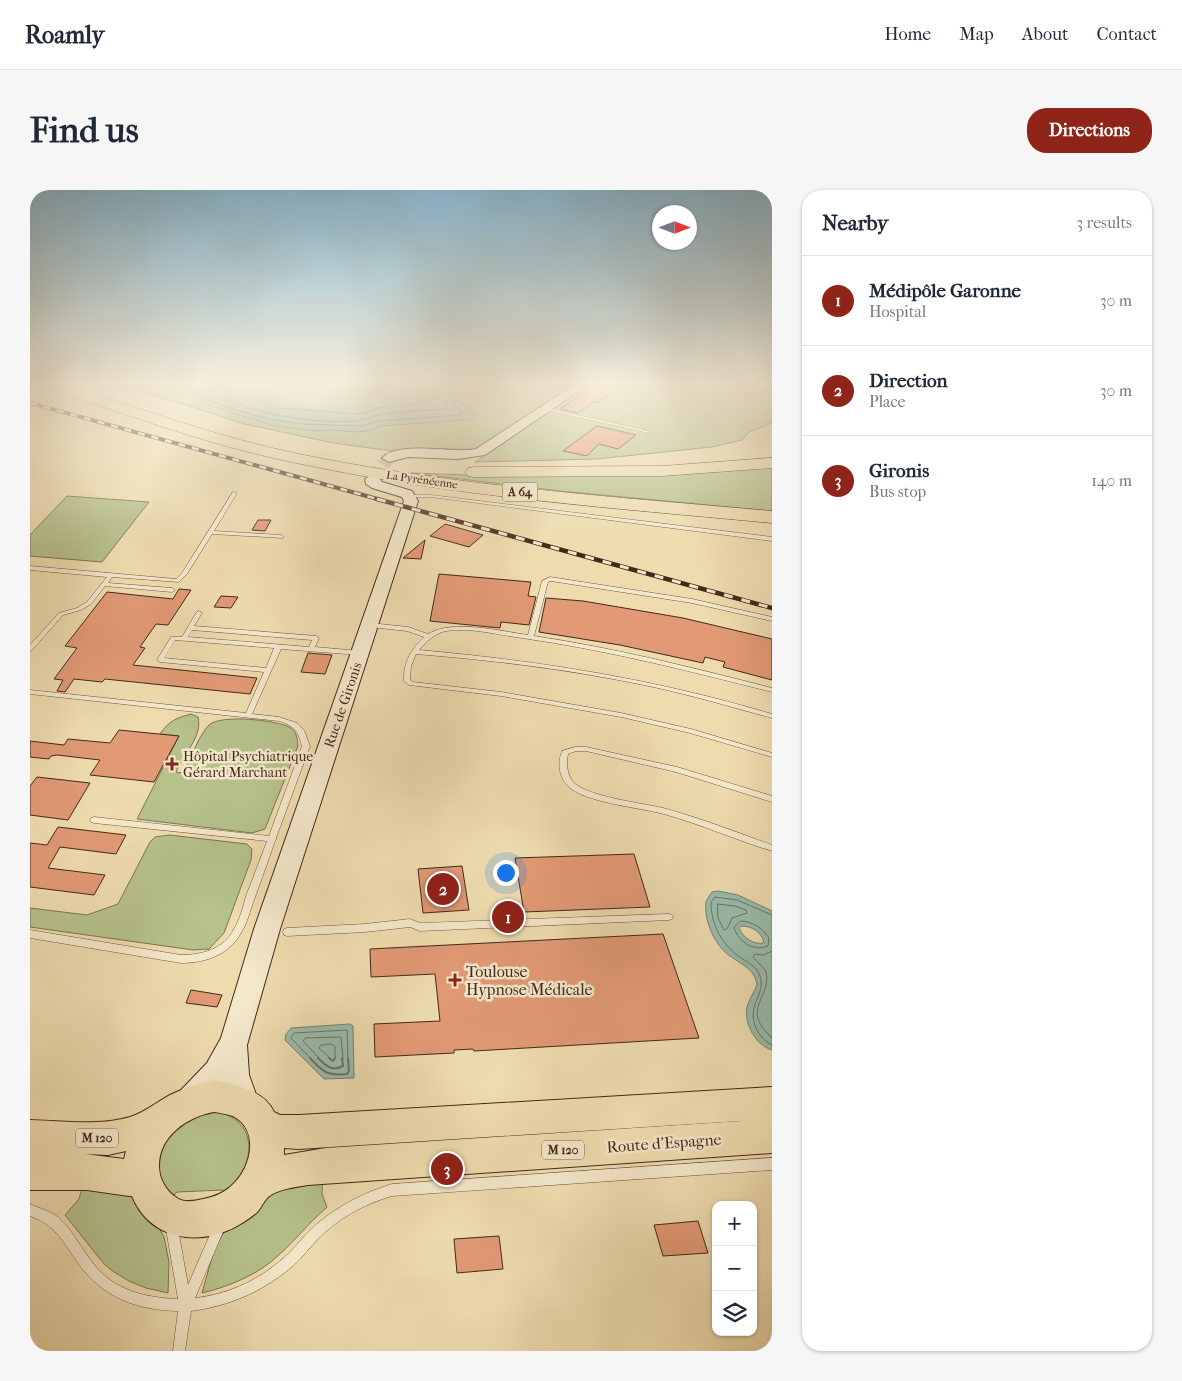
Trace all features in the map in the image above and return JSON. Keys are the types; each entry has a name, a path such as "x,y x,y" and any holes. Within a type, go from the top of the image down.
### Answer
{"highway":[{"name":"La Pyrénéenne","path":"220,439 332,465 420,480 517,492 772,516"},
{"name":"La Pyrénéenne","path":"262,439 310,450 392,464 489,472 625,470"},
{"path":"625,470 706,462 745,455 772,447"},
{"path":"625,470 671,470 772,463"}],"main road":[{"path":"253,1114 268,1138 268,1153 266,1168 259,1183 246,1199 230,1211 209,1219 188,1220 169,1214 153,1201 143,1182 141,1170 146,1144 162,1120 171,1112 192,1100 214,1096 224,1097 253,1114 279,1131 299,1132 772,1102"},
{"name":"M 120","path":"30,1137 108,1138 132,1133 162,1120"},
{"name":"Route d'Espagne","path":"259,1183 278,1173 302,1167 772,1136"},
{"path":"30,1172 109,1173 143,1182"}],"street":[{"path":"389,458 407,454 473,455 501,439"},
{"path":"372,479 371,481 377,485 410,496"},
{"name":"Rue de Gironis","path":"253,1114 236,1089 232,1071 234,1042 267,929 411,501 410,496"},
{"name":"Rue de Gironis","path":"192,1100 217,1072 234,1042"}],"lane":[{"path":"30,568 177,580 184,574 235,493"},
{"path":"410,496 431,496 772,539"},
{"path":"211,532 281,538"},
{"path":"30,649 61,614 79,609 89,603 110,575"},
{"path":"531,637 544,581 550,579 692,601 772,619"},
{"path":"104,584 172,590"},
{"path":"184,638 199,613"},
{"path":"370,625 408,629 430,636"},
{"path":"190,628 316,638 311,649"},
{"path":"772,690 632,655 531,637 456,629 440,631 430,636 408,660 405,673 406,681 411,684 502,694 621,715 691,731 772,755"},
{"path":"268,670 160,660 173,638 360,653"},
{"path":"248,716 278,647"},
{"path":"415,652 538,665 594,674 650,685 772,716"},
{"path":"30,692 279,719 294,723 303,732 306,746 238,931 223,949 204,958 181,959 30,934"},
{"path":"772,799 677,770 586,749 575,749 565,753 562,760 567,780 573,786 585,792 664,812 772,848"},
{"path":"94,820 273,839"},
{"path":"287,932 410,924 420,927 669,917"},
{"path":"30,1210 54,1222 98,1278 118,1292 147,1303 185,1306 205,1305 245,1292 265,1281 289,1262 313,1235 344,1210 392,1190 772,1164"},
{"path":"179,1351 185,1306 218,1228 230,1211"},
{"path":"169,1214 185,1306"}],"green space":[{"path":"315,439 490,439 472,451 392,451"},
{"path":"508,439 743,439 712,447 597,459 475,462"},
{"path":"772,466 772,511 560,491 411,473 497,476"},
{"path":"67,496 149,502 102,562 30,556 30,535"},
{"path":"191,714 198,717 198,731 176,772 183,773 202,735 209,725 215,722 236,719 261,720 282,724 292,729 295,733 298,746 265,829 252,833 137,819 179,736 160,734 173,721"},
{"path":"169,835 247,844 252,849 251,860 224,933 209,949 193,950 30,927 30,908 87,915 118,904 150,842 155,837"},
{"path":"207,1110 224,1114 237,1121 245,1130 248,1154 244,1167 227,1193 223,1190 177,1192 172,1197 156,1176 158,1146 166,1132"},
{"path":"323,1174 322,1194 327,1207 286,1248 272,1261 248,1277 221,1288 202,1293 214,1250 226,1228 259,1199"},
{"path":"83,1185 131,1194 141,1210 159,1228 164,1237 169,1262 168,1293 146,1288 114,1272 104,1264 65,1215 79,1199"}],"water":[{"path":"718,891 738,895 772,911 772,1050 756,1039 747,1021 747,1007 757,985 756,979 745,966 720,947 710,928 706,915 706,901 712,892","holes":["745,926 753,928 759,933 764,943 756,943 746,938 739,928"]},
{"path":"350,1024 353,1026 354,1078 324,1079 285,1040 286,1034 291,1028"}],"building":[{"path":"579,439 631,439 618,449 599,444 587,456 563,451"},
{"path":"258,520 271,520 265,531 252,530"},
{"path":"445,524 483,535 469,547 430,536"},
{"path":"425,540 421,559 403,558"},
{"path":"439,574 531,582 528,596 536,597 529,625 501,622 500,628 430,621"},
{"path":"179,589 191,590 168,625 156,624 140,647 145,648 133,665 257,678 250,694 105,679 102,682 74,679 65,692 57,691 63,680 54,679 77,648 65,646 107,592 173,599"},
{"path":"221,596 238,597 231,608 214,607"},
{"path":"546,598 583,601 683,618 772,639 772,680 723,667 725,662 705,657 703,663 620,645 539,632"},
{"path":"308,653 332,655 325,674 301,672"},
{"path":"119,730 179,736 154,782 90,775 100,760 57,755 51,756 49,759 30,757 30,741 64,745 68,739 110,743"},
{"path":"37,777 90,783 68,820 30,815 30,786"},
{"path":"58,827 126,835 116,854 60,847 48,868 105,875 94,895 30,887 30,843 47,845"},
{"path":"634,854 650,907 524,912 515,858"},
{"path":"462,866 469,910 423,913 418,869"},
{"path":"663,934 699,1038 474,1051 473,1049 454,1050 454,1053 375,1057 374,1024 440,1021 435,974 371,977 370,949"},
{"path":"191,990 222,995 217,1007 186,1003"},
{"path":"698,1221 708,1253 663,1256 654,1225"},
{"path":"499,1236 503,1269 457,1273 454,1239"}],"tunnel":[{"path":"372,479 389,458"}],"railway":[{"path":"161,439 381,500"},
{"path":"377,499 772,608"}],"place":[{"name":"Hôpital Psychiatrique Gérard Marchant","path":"172,764"},
{"name":"Direction","path":"443,889"},
{"name":"Médipôle Garonne","path":"508,917"},
{"name":"Toulouse Hypnose Médicale","path":"455,980"},
{"name":"Gironis","path":"447,1169"}]}
